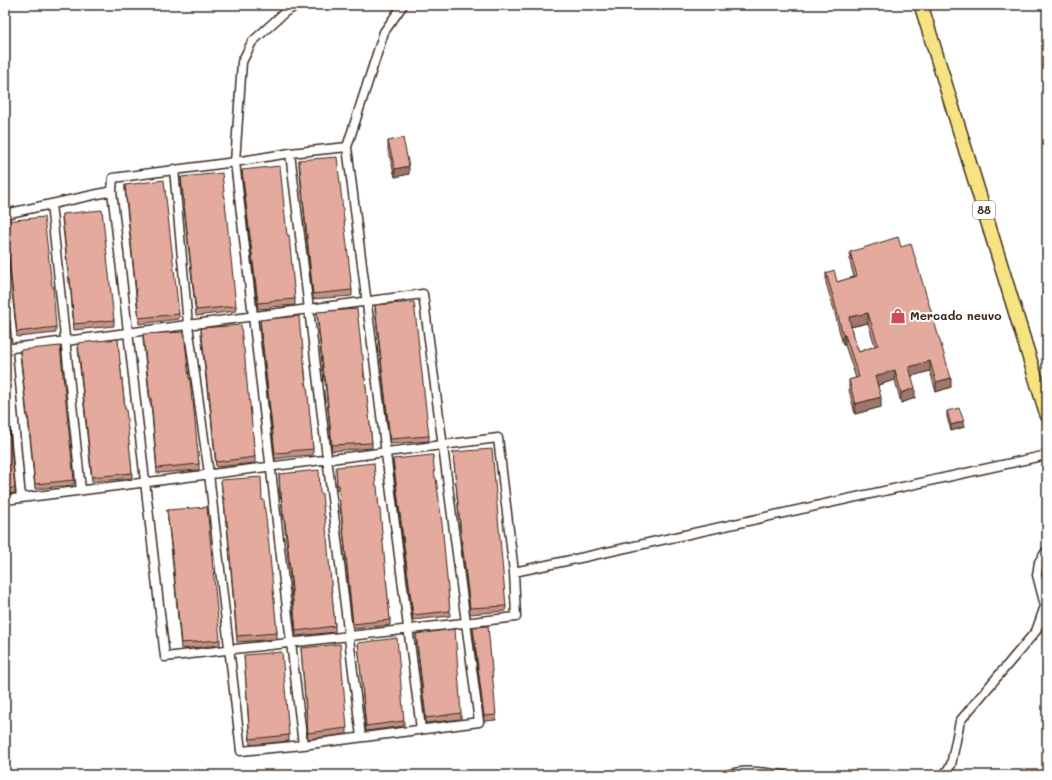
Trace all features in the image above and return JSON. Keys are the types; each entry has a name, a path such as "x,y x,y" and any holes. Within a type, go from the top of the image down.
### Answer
{"highway":[{"name":"88","path":"922,5 1047,415"}],"street":[{"path":"298,5 286,8 252,42 242,62 235,162 304,745"},
{"path":"403,5 384,32 347,147 421,730"},
{"path":"5,500 81,490 145,482 209,474 271,466 498,438 514,572 516,617 165,657 145,482 128,333 112,191 113,178 235,162 290,153 347,147"},
{"path":"290,153 361,737"},
{"path":"6,349 188,325 253,316 423,294 479,722 304,745 241,751 209,474 188,325 174,170"},
{"path":"5,214 112,191"},
{"path":"51,204 81,490"},
{"path":"5,322 6,349 21,498"},
{"path":"514,572 1047,455"},
{"path":"944,775 951,765 960,721 1036,631 1045,606 1037,575 1040,562 1047,550"},
{"path":"727,775 749,771 784,775"}],"building":[{"path":"403,138 409,166 395,169 388,141"},
{"path":"337,157 352,290 313,294 299,160"},
{"path":"280,166 287,235 289,235 295,299 258,303 242,170"},
{"path":"222,173 236,306 196,310 181,177"},
{"path":"164,180 179,314 139,318 125,185"},
{"path":"102,210 114,320 74,324 62,214"},
{"path":"44,217 53,286 56,327 17,332 5,221"},
{"name":"Mercado neuvo","path":"898,237 901,247 911,244 951,378 936,382 930,361 909,367 915,388 901,393 895,370 875,376 881,397 855,404 849,380 859,377 845,335 843,335 826,273 834,270 837,282 857,276 850,252","holes":["868,313 878,345 859,352 853,337 849,317"]},
{"path":"414,302 429,436 390,439 375,305"},
{"path":"357,309 372,443 332,445 317,312"},
{"path":"299,316 313,449 275,453 260,320"},
{"path":"241,325 255,457 216,462 201,328"},
{"path":"184,332 199,464 157,468 151,398 143,334"},
{"path":"118,339 132,473 92,477 78,343"},
{"path":"60,346 74,480 35,484 20,350"},
{"path":"5,389 15,488 5,489"},
{"path":"959,408 964,421 951,425 947,411"},
{"path":"492,449 506,606 470,608 453,452"},
{"path":"433,455 442,523 450,611 413,615 393,459"},
{"path":"374,463 380,509 390,620 353,624 336,467"},
{"path":"319,470 320,493 322,493 325,516 335,626 296,631 279,474"},
{"path":"261,477 262,500 264,500 277,633 237,636 227,521 221,480"},
{"path":"207,507 220,640 181,643 167,510"},
{"path":"488,626 496,715 484,716 473,627"},
{"path":"455,629 461,713 426,718 416,634"},
{"path":"397,638 404,721 366,726 358,643"},
{"path":"340,644 347,728 308,733 301,648"},
{"path":"282,652 289,735 250,739 244,655"}],"place":[{"name":"Mercado neuvo","path":"898,316"}]}
